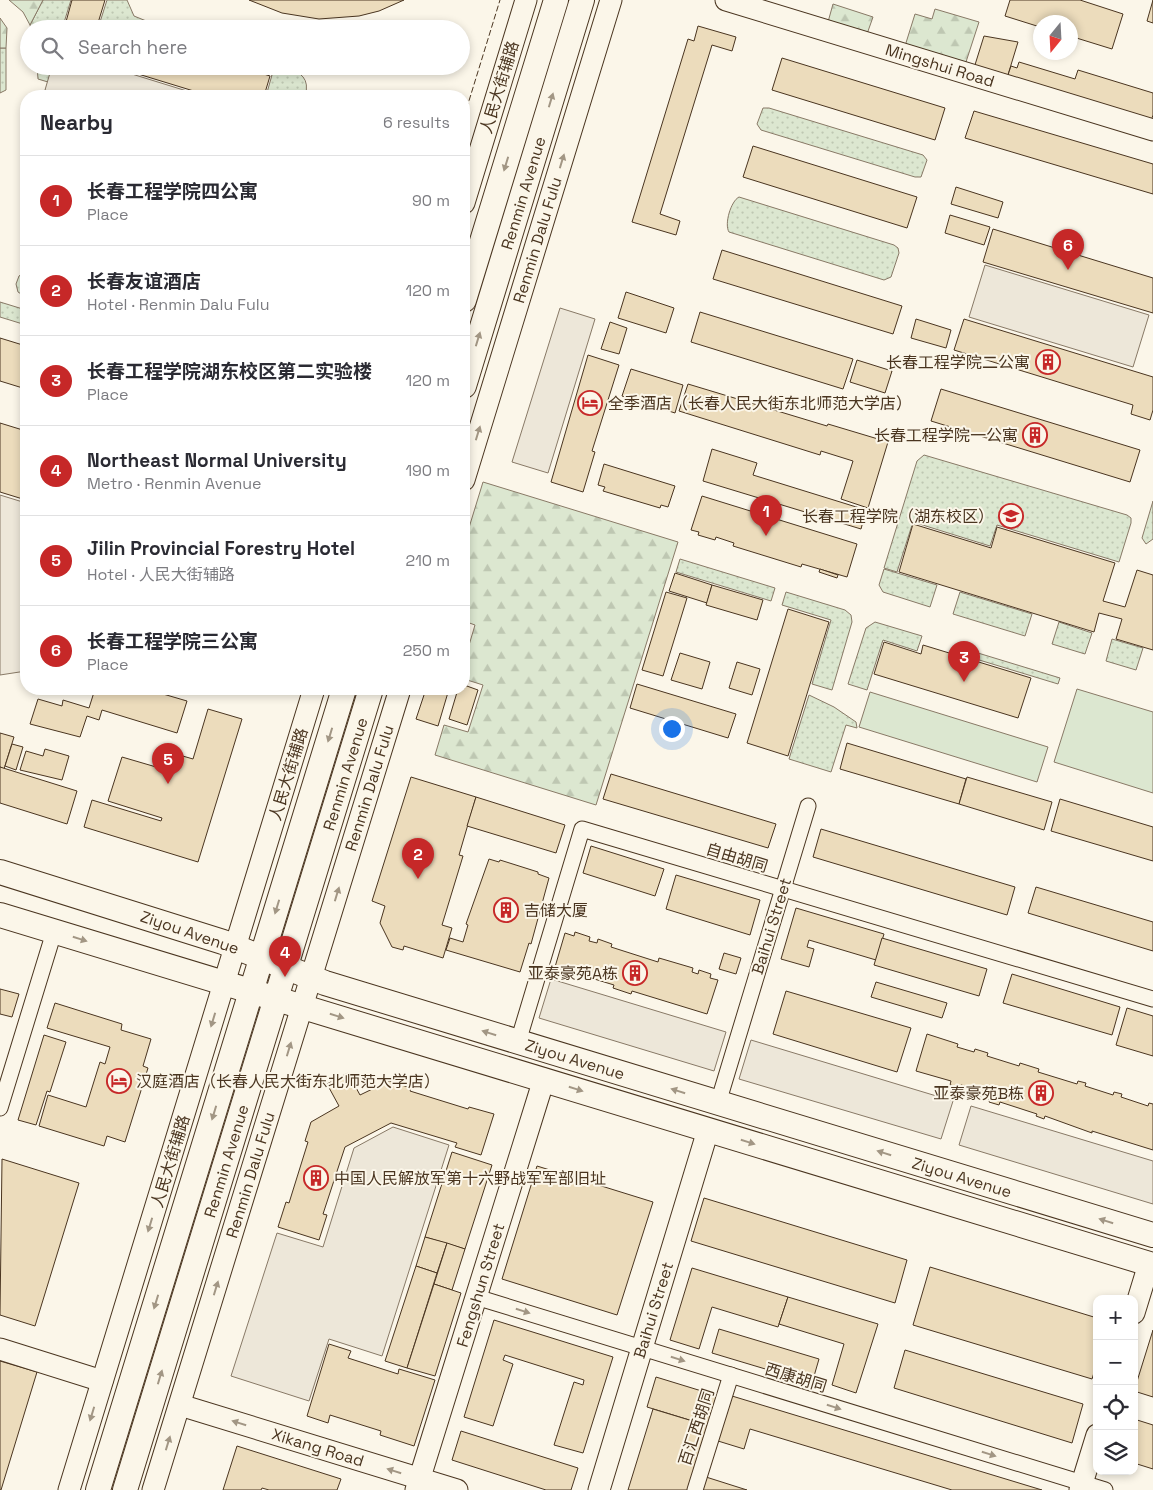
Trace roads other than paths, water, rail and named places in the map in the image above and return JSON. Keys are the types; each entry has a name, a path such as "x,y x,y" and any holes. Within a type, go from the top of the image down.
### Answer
{"main road":[{"name":"人民大街辅路","path":"470,183 526,0"},
{"name":"Renmin Avenue","path":"470,280 556,0"},
{"name":"Renmin Avenue","path":"470,366 582,0"},
{"name":"Renmin Dalu Fulu","path":"470,460 611,0"},
{"name":"Mingshui Road","path":"726,0 1153,130"},
{"name":"人民大街辅路","path":"69,1490 312,695"},
{"name":"Renmin Avenue","path":"98,1490 342,695"},
{"name":"Renmin Avenue","path":"125,1490 369,695"},
{"name":"Renmin Dalu Fulu","path":"153,1490 398,695"},
{"name":"Ziyou Avenue","path":"0,872 235,947 311,977 518,1042 1153,1235"},
{"name":"Ziyou Avenue","path":"0,916 251,990 1151,1265"},
{"name":"Fengshun Street","path":"418,1484 544,1079"},
{"name":"Baihui Street","path":"598,1490 708,1130"},
{"path":"1138,1301 1151,1265"},
{"path":"0,1349 102,1381"},
{"name":"Xikang Road","path":"180,1405 418,1484 457,1490"},
{"path":"1081,1486 1093,1448"}],"street":[{"name":"Baihui Street","path":"718,1103 808,806"},
{"name":"自由胡同","path":"518,1042 582,829 1153,999"},
{"path":"0,1108 54,932"},
{"name":"西康胡同","path":"476,1297 731,1375 1081,1486 1104,1490"},
{"name":"百汇西胡同","path":"694,1490 731,1375"}],"place":[{"name":"长春工程学院三公寓","path":"1068,270"},
{"name":"长春工程学院二公寓","path":"1048,362"},
{"name":"全季酒店（长春人民大街东北师范大学店）","path":"590,403"},
{"name":"长春工程学院一公寓","path":"1035,435"},
{"name":"长春工程学院（湖东校区）","path":"1011,516"},
{"name":"长春工程学院四公寓","path":"766,536"},
{"name":"长春工程学院湖东校区第二实验楼","path":"964,682"},
{"name":"Jilin Provincial Forestry Hotel","path":"168,784"},
{"name":"长春友谊酒店","path":"418,879"},
{"name":"吉储大厦","path":"506,910"},
{"name":"亚泰豪苑A栋","path":"635,973"},
{"name":"Northeast Normal University","path":"285,977"},
{"name":"汉庭酒店（长春人民大街东北师范大学店）","path":"119,1081"},
{"name":"亚泰豪苑B栋","path":"1041,1093"},
{"name":"中国人民解放军第十六野战军军部旧址","path":"316,1178"}]}
